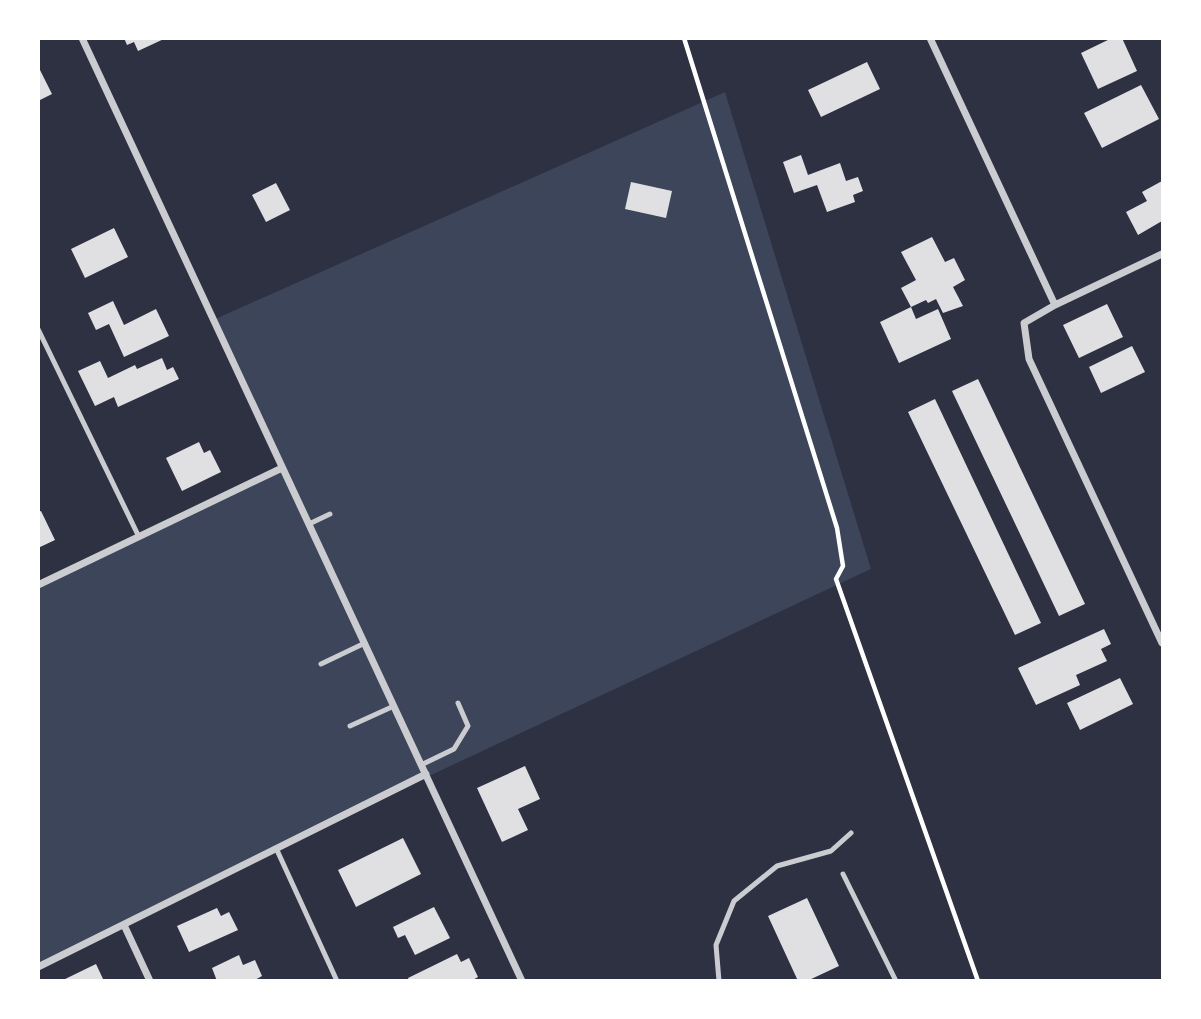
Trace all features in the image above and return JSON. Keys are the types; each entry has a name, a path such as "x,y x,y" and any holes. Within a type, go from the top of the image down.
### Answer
{"street":[{"path":"82,38 522,981"},
{"path":"930,38 1055,304"},
{"path":"1163,254 1055,304 1024,323 1029,359 1163,643"},
{"path":"38,585 282,468"},
{"path":"38,967 426,775"},
{"path":"124,925 150,981"}],"lane":[{"path":"38,329 139,538"},
{"path":"309,524 330,514"},
{"path":"321,664 365,643"},
{"path":"421,765 454,749 468,726 458,703"},
{"path":"350,726 394,706"},
{"path":"719,981 716,945 734,901 777,866 831,851 851,833"},
{"path":"276,848 337,981"},
{"path":"843,874 896,981"}],"path":[{"path":"684,38 837,528 843,566 836,579 978,981"}],"shaded area":[{"path":"725,92 871,569 427,777 426,775 39,966 39,584 282,467 213,320"}],"building":[{"path":"124,38 166,38 138,51 134,42 127,45"},
{"path":"1112,38 1122,38 1137,71 1098,89 1081,53"},
{"path":"867,62 880,89 821,117 808,90"},
{"path":"38,66 52,94 38,101"},
{"path":"1141,85 1159,119 1102,148 1084,113"},
{"path":"801,155 808,175 840,163 846,181 858,177 863,191 853,195 855,202 827,212 817,185 794,193 783,162"},
{"path":"1162,181 1162,221 1138,235 1126,212 1147,201 1142,192"},
{"path":"631,182 672,191 666,218 625,209"},
{"path":"276,183 290,210 266,222 252,195"},
{"path":"114,228 128,257 85,278 71,249"},
{"path":"932,237 945,262 954,258 965,280 953,287 963,306 943,313 936,299 911,307 901,288 916,280 901,252"},
{"path":"113,301 124,325 156,309 169,336 124,357 109,324 96,330 88,313"},
{"path":"1107,304 1123,337 1079,358 1063,325"},
{"path":"911,307 916,319 938,309 951,339 899,363 880,322"},
{"path":"1132,346 1145,372 1101,393 1089,367"},
{"path":"162,358 167,370 173,367 179,379 118,407 114,397 95,406 78,371 100,361 108,378 135,365 137,369"},
{"path":"978,379 1085,604 1059,616 952,391"},
{"path":"935,399 1041,623 1015,635 908,412"},
{"path":"199,442 204,453 210,450 221,472 182,491 166,458"},
{"path":"41,511 55,540 38,548 38,512"},
{"path":"1104,629 1111,644 1101,649 1107,661 1076,675 1080,685 1036,705 1018,668"},
{"path":"1120,678 1133,704 1080,730 1067,703"},
{"path":"525,766 540,799 518,809 528,830 502,842 477,788"},
{"path":"403,838 421,874 356,907 338,870"},
{"path":"807,898 839,966 807,981 798,981 768,916"},
{"path":"434,907 450,938 415,955 405,935 398,938 393,927"},
{"path":"217,908 221,916 229,912 238,930 189,952 177,926"},
{"path":"457,954 461,962 469,958 478,977 471,981 409,981 408,978"},
{"path":"239,955 243,965 255,960 262,976 253,981 217,981 212,968"},
{"path":"96,964 104,981 61,981"}]}
